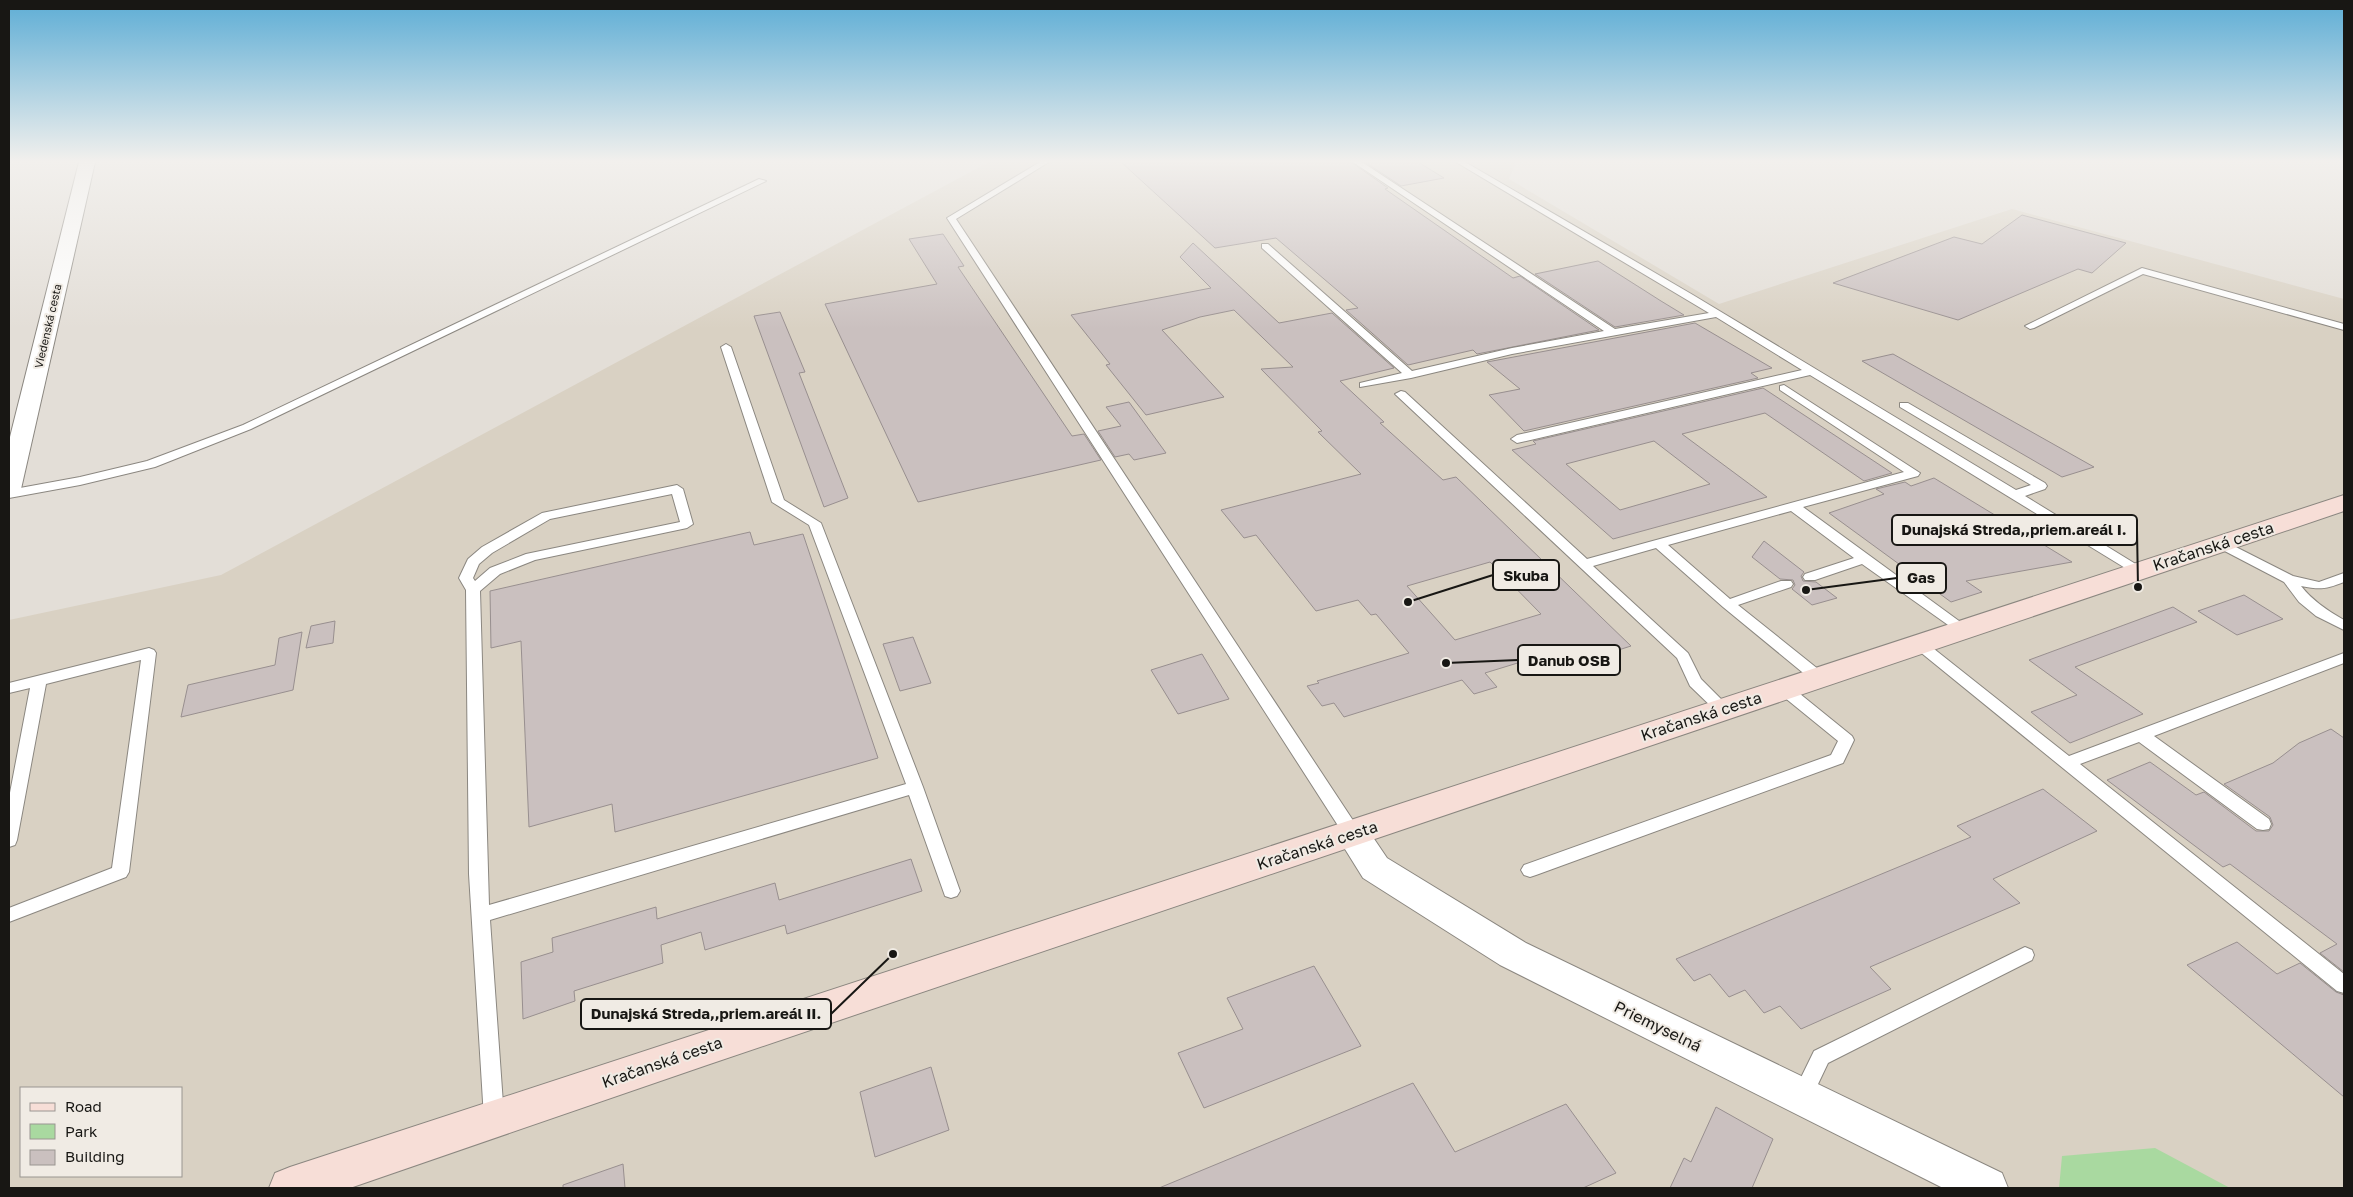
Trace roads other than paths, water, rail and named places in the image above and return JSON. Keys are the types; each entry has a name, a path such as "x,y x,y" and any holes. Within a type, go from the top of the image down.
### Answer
{"street":[{"name":"Viedenská cesta","path":"9,489 73,218"},
{"name":"Kračanská cesta","path":"290,1188 2344,503"},
{"name":"Priemyselná","path":"1352,833 1375,868 1513,954 1987,1188"}],"lane":[{"path":"9,494 66,484 150,464 193,450 247,427 685,218"},
{"path":"952,218 1352,833"},
{"path":"1441,218 1613,333"},
{"path":"1555,218 1718,314 2140,570"},
{"path":"1266,246 1411,375"},
{"path":"2030,326 2142,271 2344,327"},
{"path":"1364,385 1512,351 1718,314"},
{"path":"726,347 778,502 815,524 915,788 951,891"},
{"path":"1517,439 1811,371"},
{"path":"1584,564 1914,473 1784,388"},
{"path":"1401,394 1683,656 1695,682 1724,709"},
{"path":"1904,405 2041,486 2015,494"},
{"path":"473,590 495,571 531,557 687,524 677,489 546,516 487,550 473,562 466,578 473,590 478,874 494,1119"},
{"path":"1793,506 1963,629"},
{"path":"1658,543 1728,604 1818,677"},
{"path":"2222,544 2289,579 2320,586 2344,577"},
{"path":"1810,577 1864,559"},
{"path":"2289,579 2304,599 2321,613 2344,626"},
{"path":"1728,604 1786,584"},
{"path":"1919,644 2344,985"},
{"path":"9,688 149,653 120,872 9,915"},
{"path":"2067,763 2344,658"},
{"path":"9,840 39,681"},
{"path":"1530,870 1837,759 1846,740 1784,689"},
{"path":"2141,735 2263,824"},
{"path":"481,915 915,788"},
{"path":"1802,1096 1821,1057 2025,955"}],"place":[{"name":"Dunajská Streda,,priem.areál I.","path":"2138,587"},
{"name":"Gas","path":"1806,590"},
{"name":"Skuba","path":"1408,602"},
{"name":"Danub OSB","path":"1446,663"},
{"name":"Dunajská Streda,,priem.areál II.","path":"893,954"}]}
